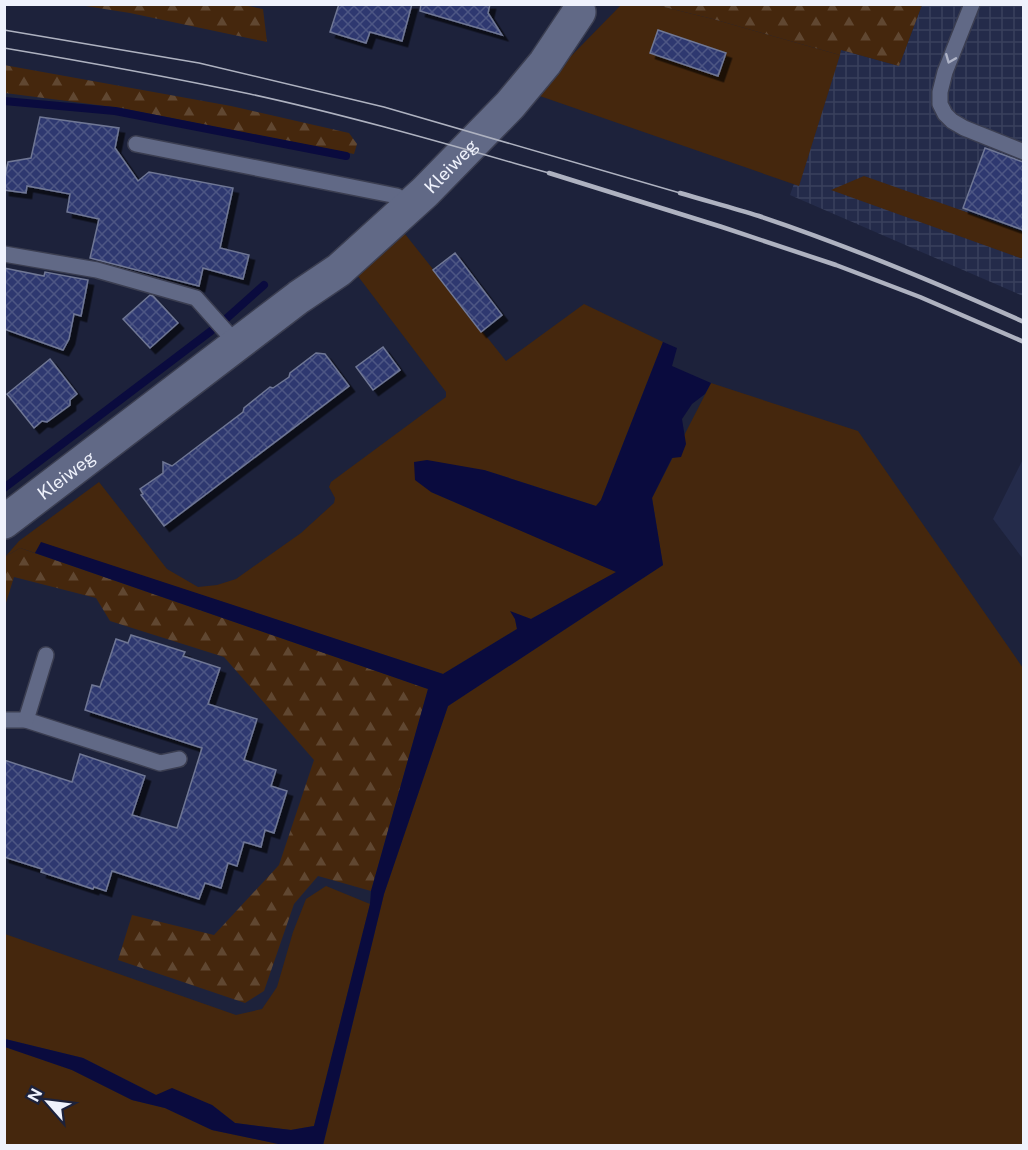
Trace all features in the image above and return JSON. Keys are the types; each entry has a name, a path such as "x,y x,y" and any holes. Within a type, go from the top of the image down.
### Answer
{"street":[{"name":"Kleiweg","path":"299,297 502,85 584,8"},
{"name":"Kleiweg","path":"4,522 299,297 339,270 425,192 510,105 545,63 584,8"}],"lane":[{"path":"972,4 945,72 940,92 940,104 945,114 964,128 1023,152"},
{"path":"136,144 397,196"},
{"path":"4,254 97,270 196,297 237,344"},
{"path":"26,720 46,655"},
{"path":"4,720 26,720 159,763 179,759"}],"shaded area":[{"path":"922,5 1023,5 1023,296 790,195 841,50 899,66"},
{"path":"663,342 677,348 672,366 711,383 705,394 692,404 682,419 686,444 681,457 672,458 652,498 663,565 448,706 384,894 323,1145 283,1145 212,1130 165,1108 132,1100 72,1070 5,1047 5,1039 83,1058 156,1095 172,1088 212,1105 235,1123 291,1130 314,1126 370,904 371,891 428,689 35,553 41,542 443,674 517,629 510,611 531,619 616,572 431,492 415,480 414,462 427,460 484,470 596,506 601,500"},
{"path":"1023,459 1023,559 993,519"}],"green space":[{"path":"922,4 899,66 841,50 840,55 656,5"},
{"path":"79,5 243,5 263,9 267,42 130,13"},
{"path":"621,5 656,5 840,55 799,186 534,94"},
{"path":"4,65 231,106 349,133 357,144 354,154 121,108 5,93"},
{"path":"864,176 1023,232 1023,259 831,190"},
{"path":"401,229 506,361 584,304 663,342 601,500 596,506 484,470 431,492 617,572 531,619 511,612 517,629 443,674 42,543 35,553 20,548 5,557 19,541 99,482 167,569 198,587 217,585 236,579 301,533 334,503 335,498 329,487 331,482 446,397 446,392 354,271"},
{"path":"711,383 858,431 1023,668 1023,1145 323,1146 384,894 448,706 663,565 652,498"},
{"path":"20,548 428,689 371,891 318,876 294,904 264,991 245,1003 118,960 132,915 214,935 279,865 314,760 224,657 110,621 96,598 14,577 5,606 5,557"},
{"path":"326,886 370,904 314,1126 291,1130 235,1123 212,1105 156,1095 83,1058 5,1039 5,934 236,1015 262,1009 277,987 293,932 306,899"},
{"path":"5,1047 72,1070 132,1100 165,1108 212,1130 283,1145 5,1146"}],"building":[{"path":"339,4 412,4 402,41 370,32 366,43 330,32"},
{"path":"421,4 490,4 488,13 502,35 420,11"},
{"path":"658,30 726,53 718,76 650,53"},
{"path":"40,117 119,128 115,148 138,181 149,172 233,188 220,248 249,255 243,279 203,268 199,286 90,258 99,219 67,212 70,194 27,186 26,193 4,190 8,162 31,158"},
{"path":"985,148 1023,162 1023,230 963,208"},
{"path":"455,253 502,315 481,332 433,270"},
{"path":"4,268 44,276 45,272 88,280 81,316 74,314 69,339 63,350 4,329"},
{"path":"150,295 178,323 150,348 123,319"},
{"path":"383,347 400,370 373,390 356,367"},
{"path":"316,353 325,354 349,386 164,526 141,495 143,494 140,489 163,473 163,462 172,466 243,412 244,408 270,387 273,388 289,377 290,373"},
{"path":"50,359 77,394 70,400 70,405 47,422 42,421 34,428 7,394"},
{"path":"131,635 185,652 183,656 220,668 208,704 257,719 244,760 276,770 271,786 287,791 274,833 265,830 261,847 244,842 237,866 228,863 221,888 205,883 199,899 112,871 106,891 94,887 93,889 4,857 4,760 72,782 80,754 145,776 132,815 177,828 202,748 85,710 92,685 100,687 116,639 128,643"}],"waterway":[{"path":"4,101 115,111 346,156"},
{"path":"227,318 264,285"},
{"path":"4,488 211,331"}],"tram line":[{"path":"4,30 199,63 384,107 680,193"},
{"path":"4,48 250,94 400,131 549,173"}],"railway":[{"path":"549,173 836,265 920,297 1024,342"},
{"path":"680,193 759,216 859,252 1024,322"}]}
